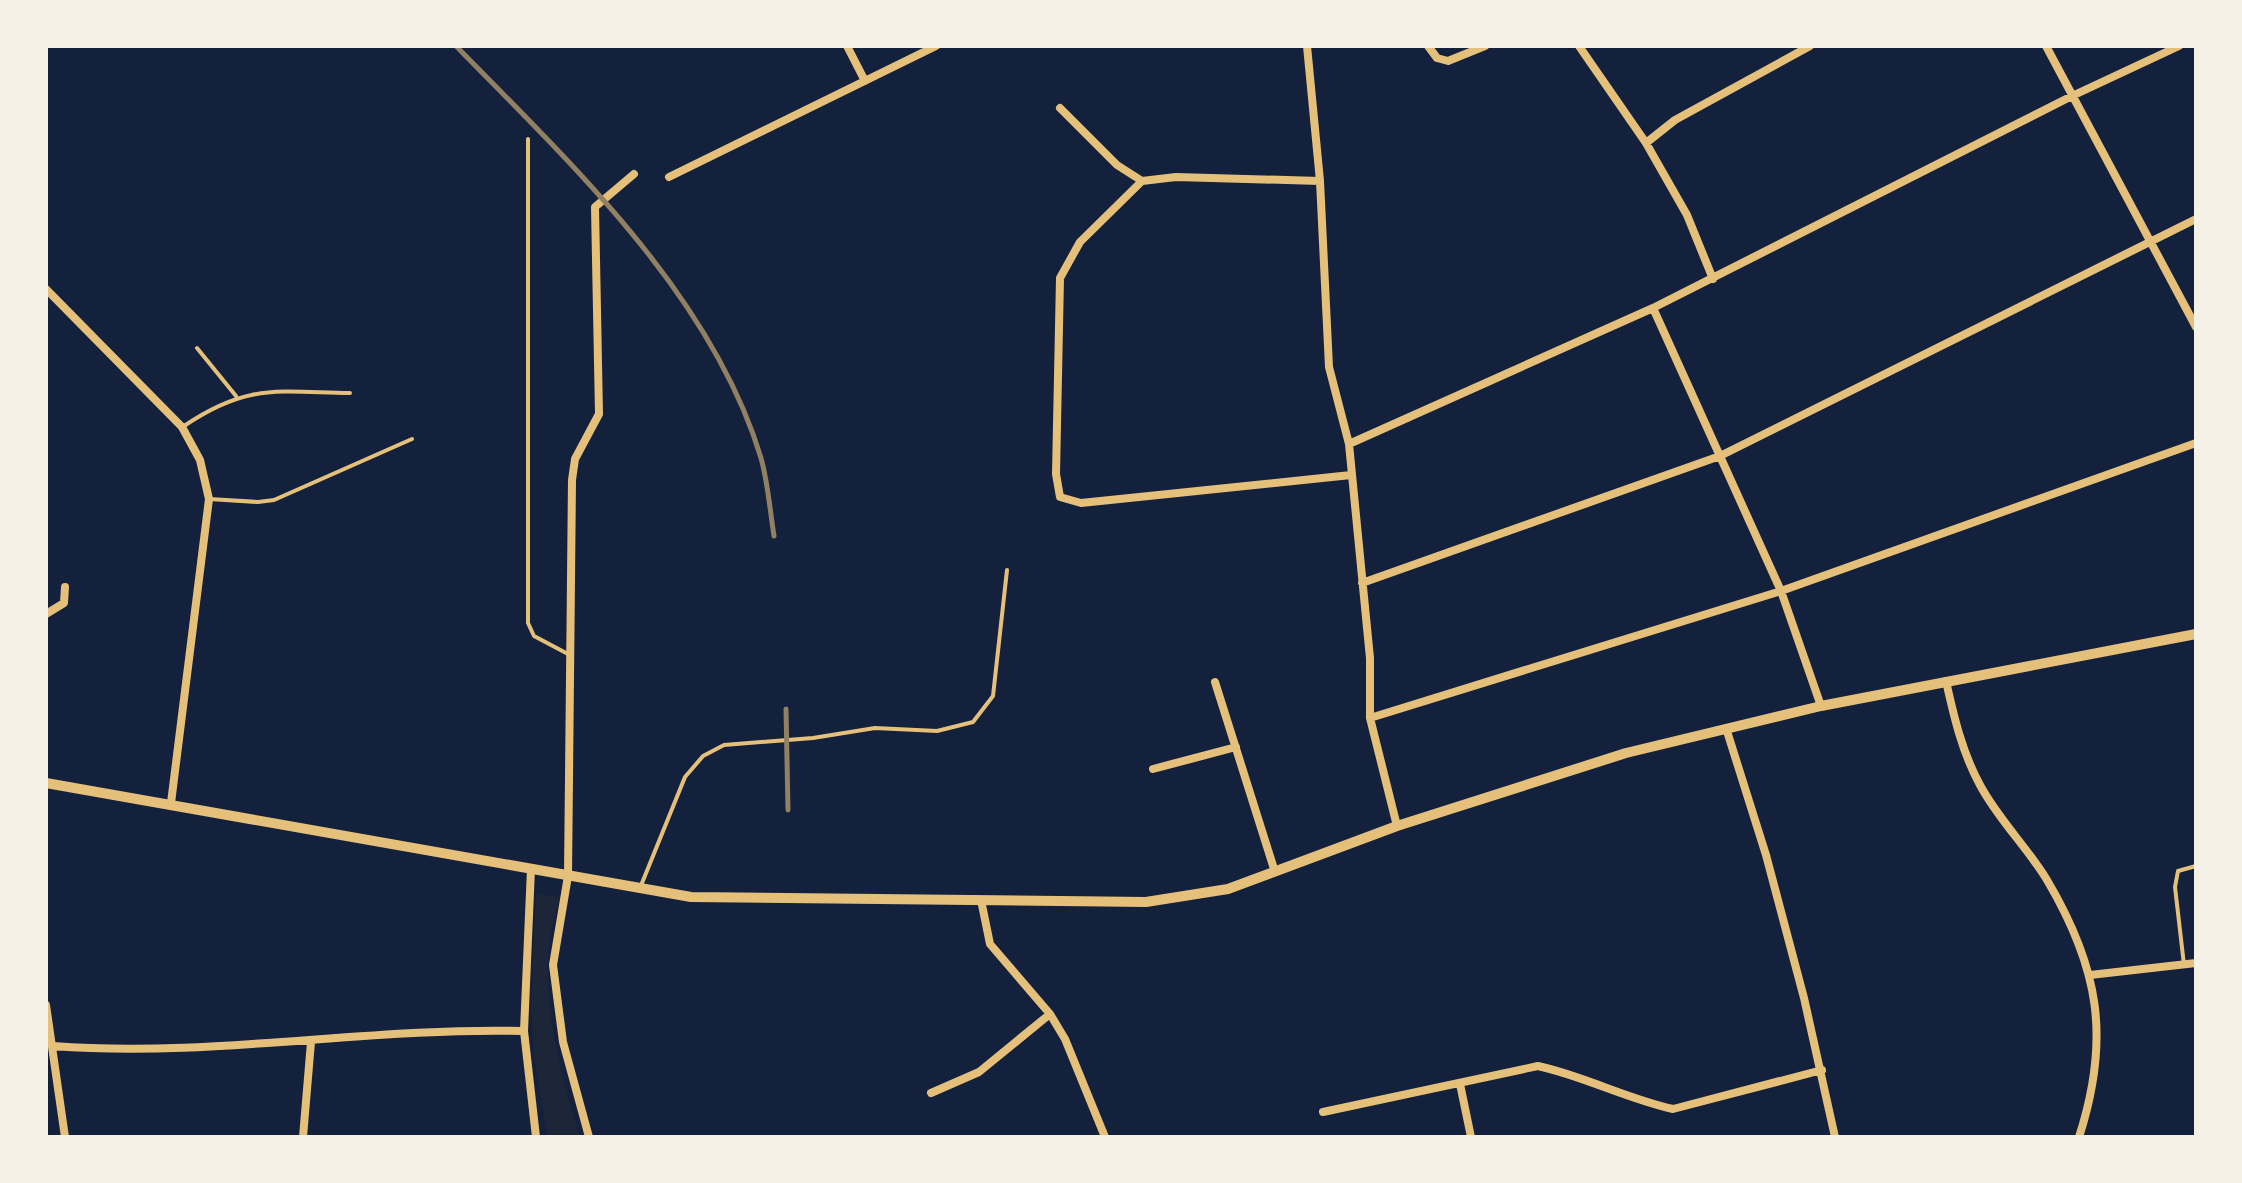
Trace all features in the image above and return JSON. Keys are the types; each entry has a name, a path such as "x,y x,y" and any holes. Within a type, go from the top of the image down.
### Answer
{"street":[{"path":"847,46 865,81"},
{"path":"669,177 936,46"},
{"path":"1307,46 1320,181 1329,367 1349,444 1370,658 1370,718 1397,826"},
{"path":"1428,46 1437,58 1448,61 1485,46"},
{"path":"1579,46 1646,143 1687,215 1713,279"},
{"path":"1646,143 1675,120 1810,46"},
{"path":"2046,46 2196,327"},
{"path":"1349,444 1653,308 2072,96 2179,46"},
{"path":"1060,108 1117,165 1142,181"},
{"path":"589,1137 563,1042 553,965 568,876 572,480 575,459 590,437 599,414 601,382 595,207 634,174"},
{"path":"1320,181 1176,177 1142,181 1080,242 1060,278 1056,474 1060,497 1081,503 1351,475"},
{"path":"1362,583 1720,456 2196,219"},
{"path":"46,289 182,427 200,460 209,499 171,803"},
{"path":"1653,308 1781,591 1821,706"},
{"path":"1370,718 1781,591 2196,443"},
{"path":"46,614 64,603 65,587"},
{"path":"46,783 171,803 639,890 741,900 1146,902 1228,889 1397,826 1626,753 1821,706 2196,634"},
{"path":"1946,681 1960,742 1981,787 2046,879 2087,958 2096,1013 2097,1059 2090,1104 2079,1137"},
{"path":"1215,682 1275,872"},
{"path":"1726,728 1766,855 1822,1070 1835,1137"},
{"path":"1153,769 1236,747"},
{"path":"531,869 524,1031 536,1137"},
{"path":"981,900 990,944 1050,1014 1065,1039 1105,1137"},
{"path":"2090,975 2196,963"},
{"path":"46,1005 65,1137"},
{"path":"931,1093 979,1072 1050,1014"},
{"path":"53,1046 137,1050 311,1042 449,1029 524,1031"},
{"path":"303,1137 311,1042"},
{"path":"1323,1112 1538,1066 1572,1073 1650,1104 1673,1109 1822,1070"},
{"path":"1460,1084 1471,1137"}],"lane":[{"path":"528,139 528,623 534,636 570,655"},
{"path":"197,348 236,396"},
{"path":"182,427 236,396 259,392 350,393"},
{"path":"209,499 274,500 412,439"},
{"path":"639,890 685,777 703,756 724,745 813,738 875,728 937,731 973,722 993,696 1007,570"},
{"path":"2184,965 2175,887 2178,871 2196,866"}],"shaded area":[{"path":"536,893 560,898 548,957 548,988 556,1049 580,1137 548,1137 534,1058 531,1005"}],"railway":[{"path":"456,46 590,185 633,235 709,341 739,398 761,458 774,536"},
{"path":"786,709 788,810"}]}
